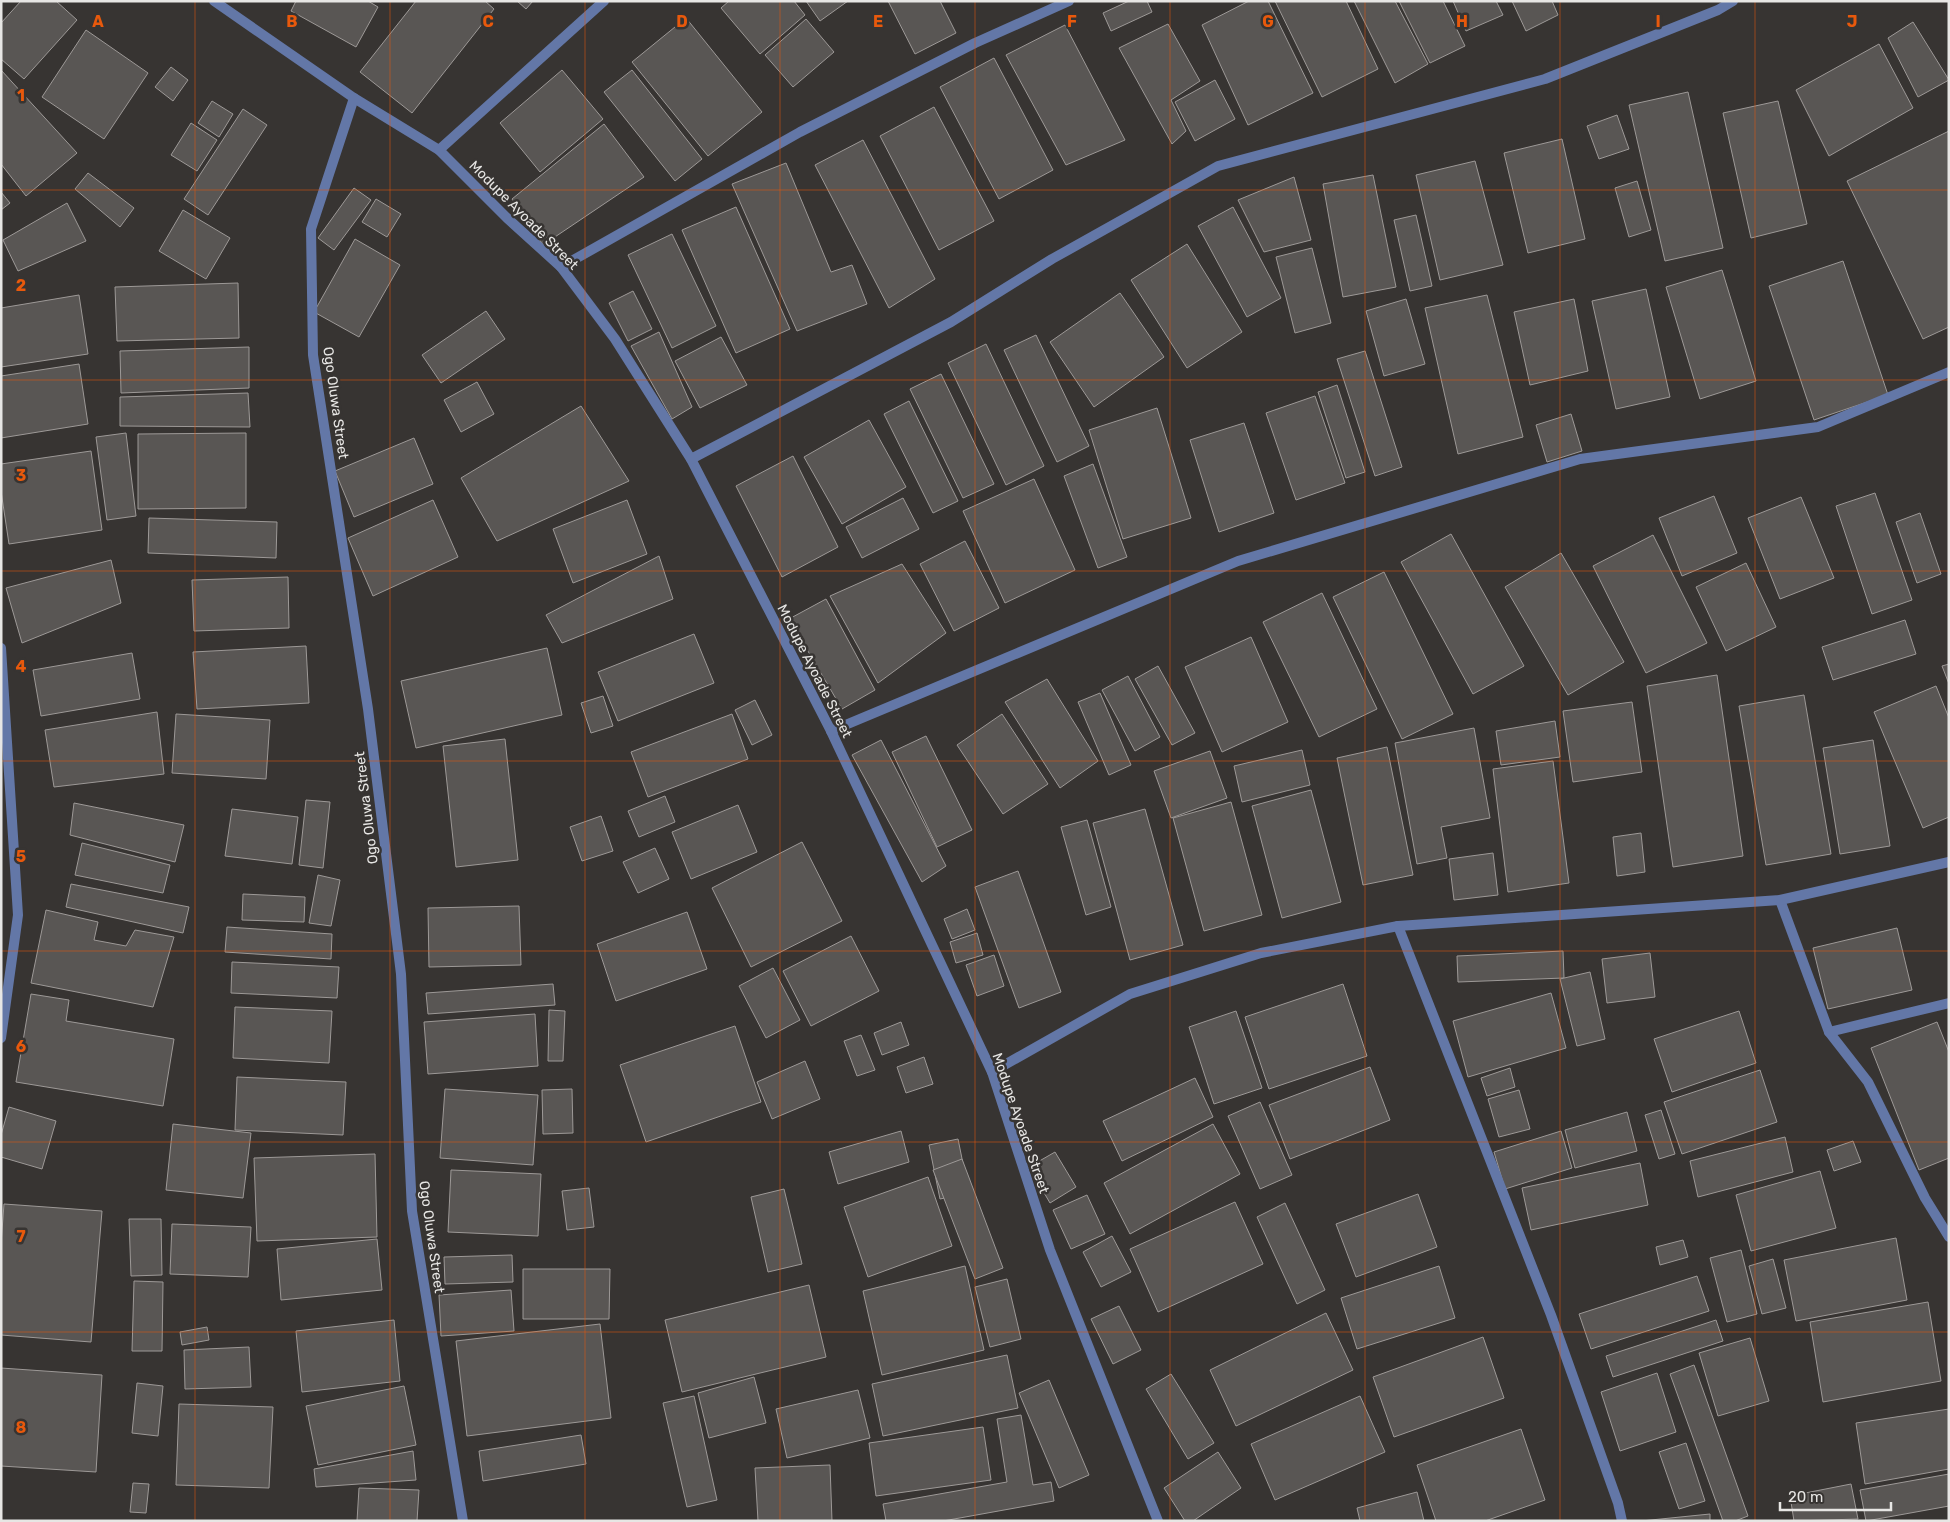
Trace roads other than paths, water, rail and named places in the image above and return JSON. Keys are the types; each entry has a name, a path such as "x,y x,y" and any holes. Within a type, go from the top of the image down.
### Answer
{"street":[{"name":"Modupe Ayoade Street","path":"214,1 354,98 439,150 507,218 561,267 615,339 691,459 831,731 992,1072 1050,1250 1158,1521"},
{"path":"439,150 604,1"},
{"path":"561,267 800,132 974,43 1069,1"},
{"path":"691,459 951,322 1052,259 1218,166 1327,135 1545,79 1718,10 1733,1"},
{"name":"Ogo Oluwa Street","path":"354,98 311,228 313,355 368,709 401,974 412,1210 463,1521"},
{"path":"831,731 1238,561 1580,459 1818,427 1949,372"},
{"path":"1,648 18,915 1,1038"},
{"path":"992,1072 1130,994 1261,953 1398,926 1780,900 1949,862"},
{"path":"1780,900 1829,1032 1868,1082 1925,1198 1949,1237"},
{"path":"1398,926 1551,1315 1618,1503 1622,1521"},
{"path":"1829,1032 1949,1003"}]}
